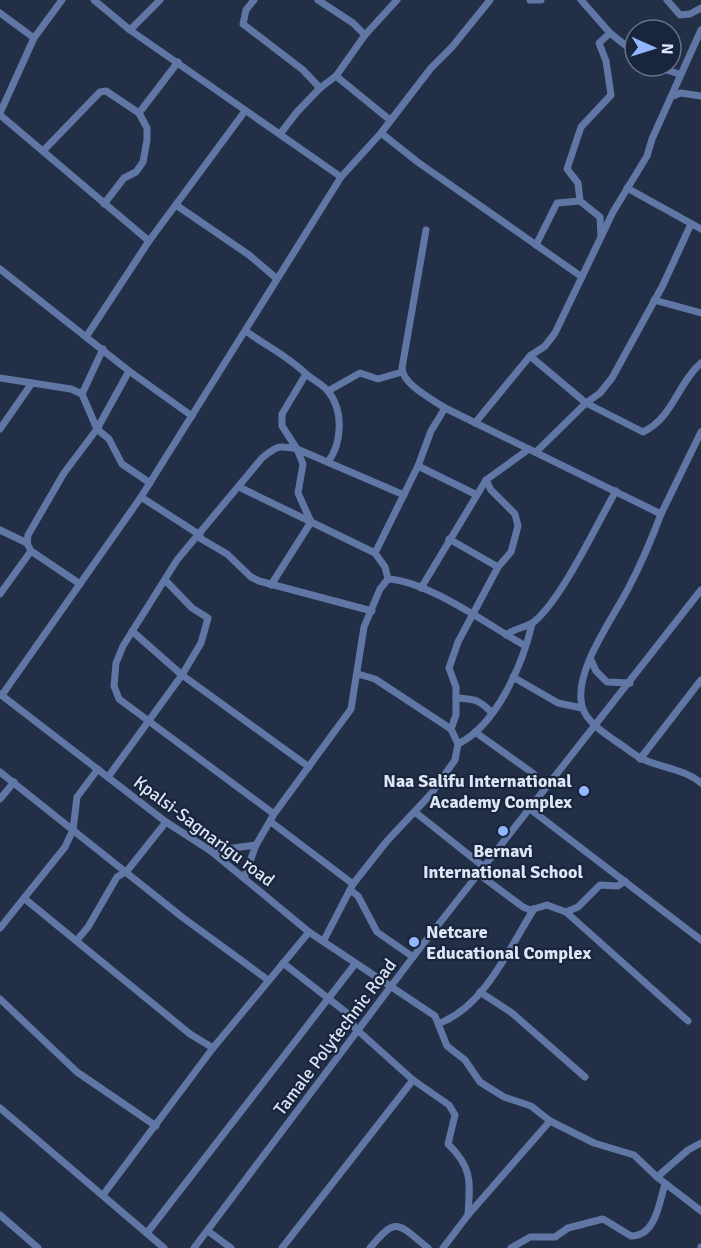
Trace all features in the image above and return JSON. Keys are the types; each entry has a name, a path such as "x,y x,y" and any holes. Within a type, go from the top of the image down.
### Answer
{"street":[{"path":"62,0 34,38 0,114 149,241"},
{"path":"94,0 130,30 341,177"},
{"path":"130,30 160,0"},
{"path":"254,0 246,10 243,24 303,70 321,88"},
{"path":"318,0 353,22 365,35"},
{"path":"280,134 321,88 336,76 365,35 397,0"},
{"path":"530,0 541,0"},
{"path":"581,0 610,33 623,43"},
{"path":"668,0 680,15 690,14 701,8"},
{"path":"1,694 141,497 341,177 381,133 486,1"},
{"path":"0,13 34,38"},
{"path":"683,69 701,30"},
{"path":"580,201 578,183 567,169 581,127 611,95 606,61 599,43 610,33"},
{"path":"139,113 178,62"},
{"path":"336,76 390,120"},
{"path":"476,423 530,356 545,346 555,333 627,188 648,156 652,139 679,78"},
{"path":"44,150 100,92 105,91 139,113 147,128 143,162 136,172 117,186 104,204"},
{"path":"673,96 681,93 701,96"},
{"path":"86,337 149,241 245,111"},
{"path":"381,133 419,164 582,277"},
{"path":"627,188 701,229"},
{"path":"536,245 557,203 580,201 600,217 601,239"},
{"path":"176,205 233,244 276,278"},
{"path":"421,588 486,480 533,451 600,393 612,378 680,253 691,224"},
{"path":"402,372 426,230"},
{"path":"0,269 129,371 192,416"},
{"path":"654,300 701,313"},
{"path":"246,331 265,345 283,354 328,391 338,412 339,425 335,453 328,462"},
{"path":"82,394 103,349"},
{"path":"530,356 586,403 643,432 661,420 691,371 701,363"},
{"path":"80,584 31,551 27,543 28,535 64,472 98,429 129,371"},
{"path":"328,391 349,377 360,373 378,379 402,372"},
{"path":"402,372 414,386 445,408 661,514"},
{"path":"306,374 282,414 282,426 297,449 304,469 298,493 310,522"},
{"path":"0,378 71,389 82,394 98,429 110,439 122,464 150,483"},
{"path":"0,429 32,383"},
{"path":"375,553 418,466 431,430 445,408"},
{"path":"699,778 668,766 640,759 597,726 582,708 580,693 591,660 615,609 629,588 661,514 701,432"},
{"path":"274,814 119,699 114,686 116,663 132,631 166,581 177,560 262,458 273,449 280,445 297,449 404,495"},
{"path":"418,466 477,495"},
{"path":"451,729 456,715 456,698 453,675 449,668 458,642 472,615 498,567 511,552 518,526 515,514 491,490 486,480"},
{"path":"239,487 375,553 385,567 388,579"},
{"path":"458,744 476,732 492,713 522,659 524,645 532,624 558,592 616,491"},
{"path":"141,497 227,554 251,577 271,585 372,611"},
{"path":"271,585 310,522"},
{"path":"0,530 27,543"},
{"path":"449,539 498,567"},
{"path":"0,594 31,551"},
{"path":"388,579 402,579 421,588 524,645"},
{"path":"244,878 256,845 274,814 351,709 364,627 380,589 388,579"},
{"path":"108,777 182,675 201,643 208,618 192,608 166,581"},
{"name":"Tamale Polytechnic Road","path":"194,1248 359,1032 413,957 630,683 698,602 701,590"},
{"path":"506,635 532,624"},
{"path":"132,631 182,675 309,767"},
{"path":"591,660 596,671 607,682 630,683"},
{"path":"324,940 351,887 387,841 415,812 455,760 458,744 451,729 375,679 358,674"},
{"path":"513,676 558,704 582,708"},
{"path":"640,759 701,680"},
{"name":"Kpalsi-Sagnarigu road","path":"1,694 166,822 211,851 309,932 425,1008 440,1023"},
{"path":"456,698 481,701 492,713"},
{"path":"476,732 534,774"},
{"path":"0,928 60,854 73,830 77,797 98,769"},
{"path":"0,772 268,980"},
{"path":"0,799 14,782"},
{"path":"530,809 701,940"},
{"path":"415,812 484,867"},
{"path":"77,940 88,927 117,877 127,871 166,822"},
{"path":"271,822 351,887 377,932 413,957"},
{"path":"211,851 256,845"},
{"path":"480,875 523,907 534,909 547,905 566,912 688,1021"},
{"path":"566,912 578,907 600,885 618,886 625,880"},
{"path":"25,899 190,1034 213,1048"},
{"path":"534,909 480,992 462,1012 440,1023 447,1046 465,1060 480,1082 504,1097 531,1106 550,1120 594,1143 634,1155 665,1184 701,1210"},
{"path":"103,1195 213,1048 309,932"},
{"path":"283,963 347,1013 359,1032 413,1080 449,1105 455,1115 448,1144 467,1164 470,1184 468,1215"},
{"path":"147,1233 355,964"},
{"path":"480,992 512,1013 585,1077"},
{"path":"0,999 77,1072 156,1126"},
{"path":"282,1248 413,1080"},
{"path":"0,1108 164,1248"},
{"path":"443,1248 468,1215 550,1120"},
{"path":"657,1177 688,1150 701,1143"},
{"path":"511,1248 530,1237 555,1237 568,1228 603,1219 631,1236 644,1233 653,1224 665,1184"},
{"path":"0,1215 38,1248"},
{"path":"370,1248 387,1228 392,1226 400,1226 428,1248"},
{"path":"208,1231 231,1248"}],"place":[{"name":"Naa Salifu International Academy Complex","path":"584,791"},
{"name":"Bernavi International School","path":"503,831"},
{"name":"Netcare Educational Complex","path":"414,942"}]}
